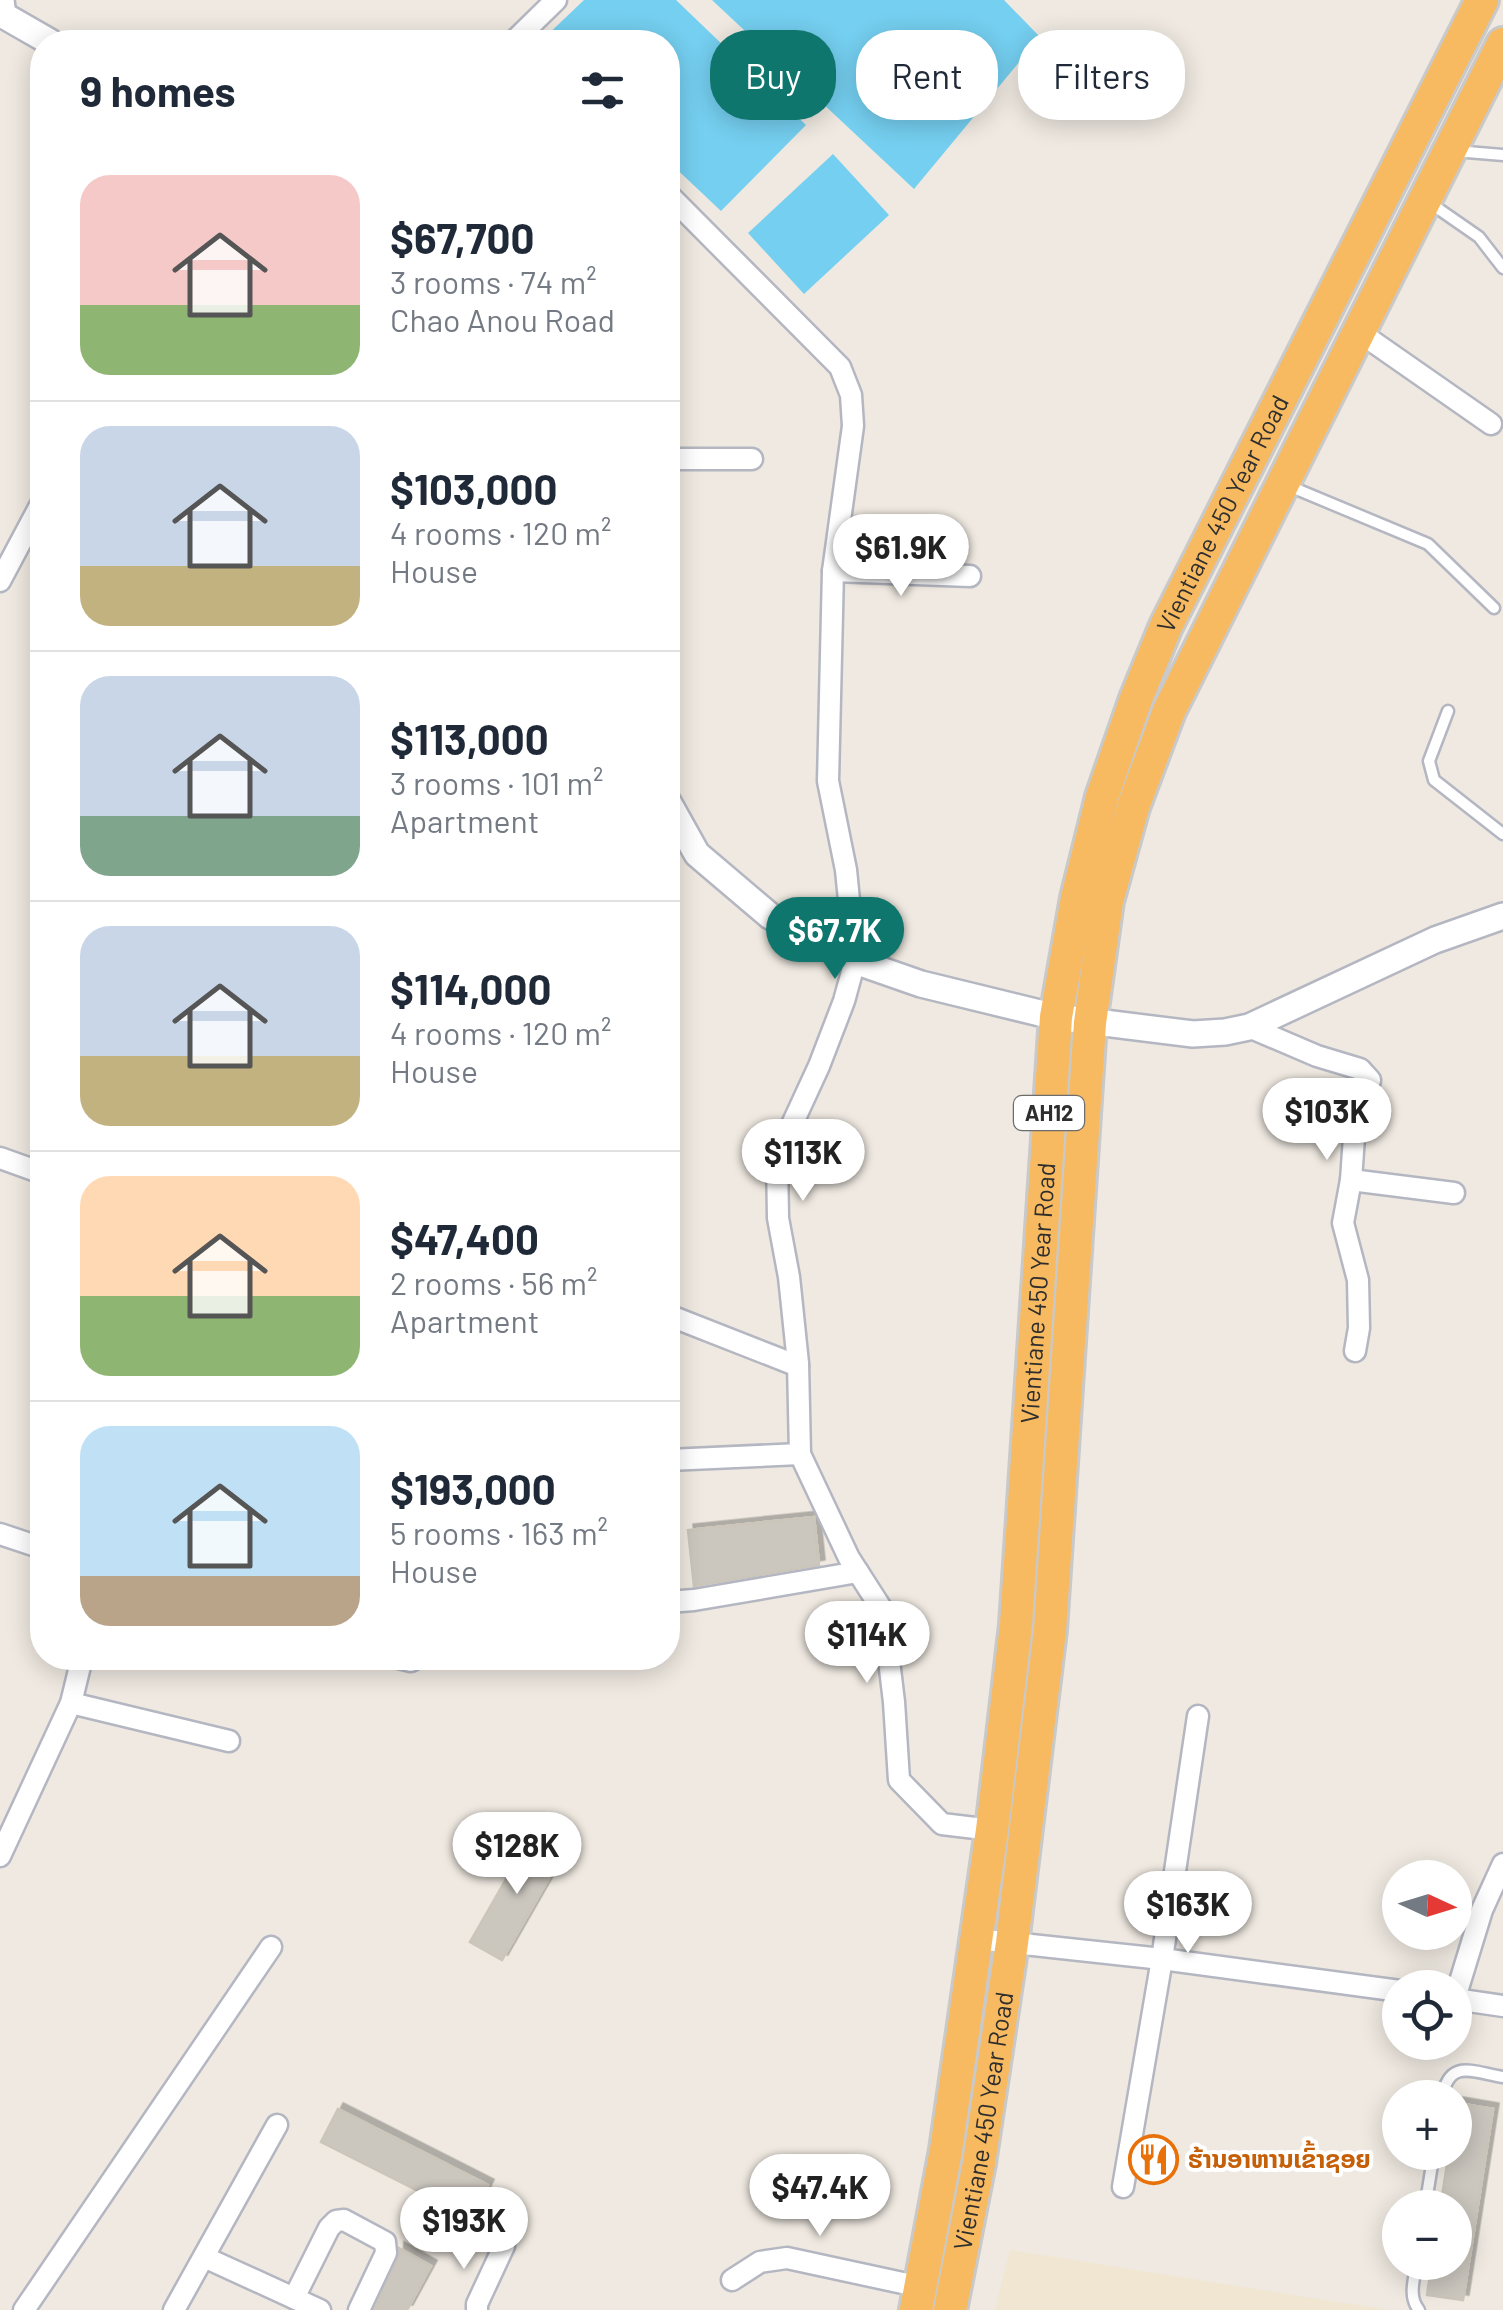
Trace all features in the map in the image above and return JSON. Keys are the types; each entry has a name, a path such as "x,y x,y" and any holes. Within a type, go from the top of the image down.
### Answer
{"highway":[{"name":"Vientiane 450 Year Road","path":"918,2299 946,2150 992,1830 1016,1625 1056,1017 1076,898 1102,797 1166,626 1482,0"},
{"name":"Vientiane 450 Year Road","path":"950,2310 978,2163 1012,1943 1050,1630 1090,1022 1107,901 1133,806 1168,711 1502,47"}],"street":[{"path":"527,30 556,0"},
{"path":"1,10 32,30"},
{"path":"680,206 840,367 851,394 852,426 833,571 828,781 846,870 855,962 819,1066 777,1157 778,1218 798,1366 800,1454 858,1572 884,1611 899,1780 942,1824 992,1830"},
{"path":"1359,332 1491,424"},
{"path":"680,459 752,459"},
{"path":"0,581 30,525"},
{"path":"833,571 970,576"},
{"path":"680,824 697,854 770,916 855,962 920,984 1056,1017 1193,1034 1249,1026 1435,940 1503,916"},
{"path":"1249,1026 1317,1056 1360,1069 1370,1080 1354,1137 1343,1223 1358,1280 1359,1328 1355,1351"},
{"path":"0,1158 30,1169"},
{"path":"1351,1180 1454,1193"},
{"path":"680,1319 798,1366"},
{"path":"680,1459 800,1454"},
{"path":"0,1534 30,1544"},
{"path":"680,1601 858,1572"},
{"path":"0,1856 72,1703 79,1670"},
{"path":"72,1703 229,1740"},
{"path":"1123,2187 1198,1716"},
{"path":"1464,1970 1482,1910 1503,1864"},
{"path":"976,1939 1382,1989"},
{"path":"24,2310 272,1947"},
{"path":"1472,2001 1503,2006"},
{"path":"174,2310 276,2126"},
{"path":"294,2298 329,2228 344,2220 387,2247 359,2310"},
{"path":"477,2310 504,2246"},
{"path":"204,2258 320,2310"},
{"path":"732,2280 760,2262 787,2258 918,2299"}],"lane":[{"path":"1450,151 1503,155"},
{"path":"1425,200 1479,237 1503,268"},
{"path":"1283,484 1428,544 1494,608"},
{"path":"1448,711 1429,761 1434,780 1503,834"},
{"path":"1447,2080 1458,2070 1503,2077"},
{"path":"1415,2280 1413,2301 1420,2310"}],"shaded area":[{"path":"1010,2250 1388,2310 995,2310"}],"water":[{"path":"584,0 676,0 710,33 710,120 801,120 806,125 721,211 680,172 680,30 553,30"},
{"path":"712,0 1004,0 1033,30 1018,30 1018,64 998,88 998,30 856,30 856,120 971,120 914,189 836,116 836,30 744,30"},
{"path":"833,154 889,215 804,294 748,233"}],"building":[{"path":"814,1517 819,1565 694,1586 688,1530"},
{"path":"532,1834 564,1852 502,1960 470,1942"},
{"path":"1472,2106 1493,2109 1472,2243 1472,2190 1443,2190 1446,2170 1472,2170"},
{"path":"338,2109 488,2185 472,2218 321,2142"},
{"path":"399,2248 431,2266 407,2310 374,2310 398,2259"},
{"path":"1429,2280 1466,2280 1463,2300 1427,2295"}],"place":[{"name":"ຮ້ານອາຫານເຂົ້າຊອຍ","path":"1153,2159"}]}
